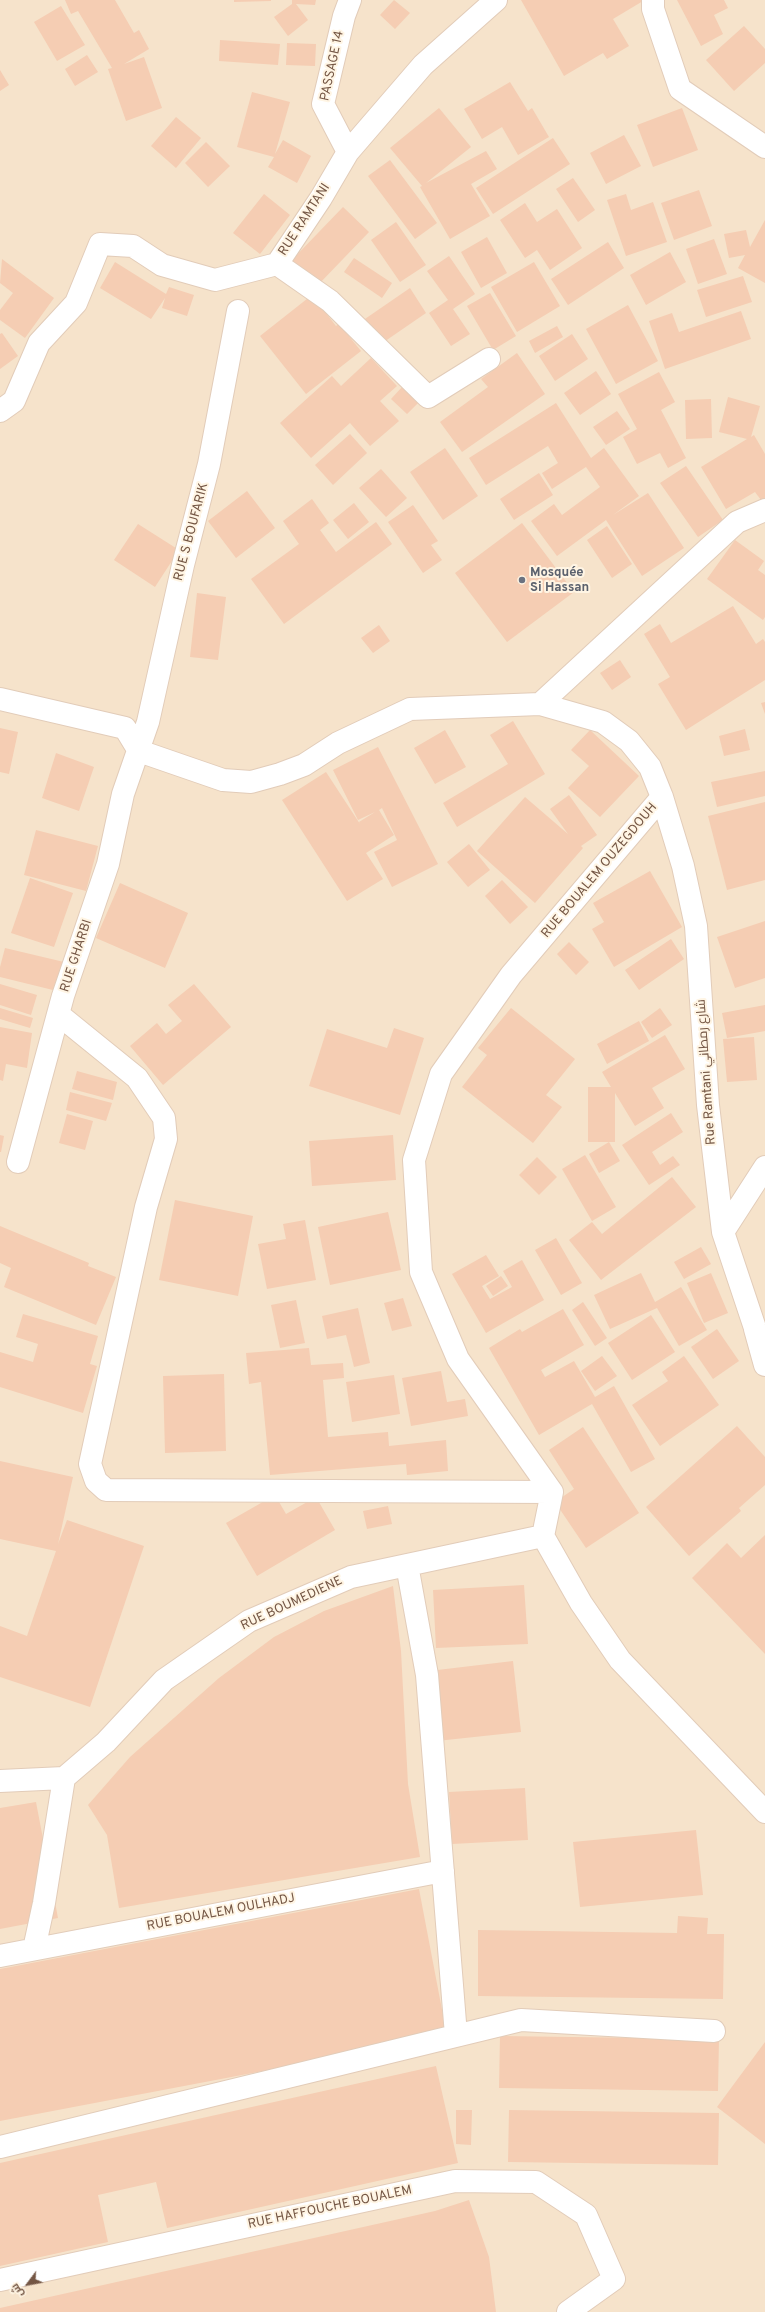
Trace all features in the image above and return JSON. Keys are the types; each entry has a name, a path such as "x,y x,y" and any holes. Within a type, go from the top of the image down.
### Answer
{"street":[{"name":"PASSAGE 14","path":"348,152 323,104 344,16 350,0"},
{"name":"RUE RAMTANI","path":"0,411 14,401 39,343 76,302 100,244 133,246 162,265 215,280 277,264 321,198 348,152 423,65 496,0"},
{"path":"653,0 653,9 680,89 765,147"},
{"path":"277,264 330,300 428,396 489,359"},
{"name":"RUE S BOUFARIK","path":"139,751 148,722 183,565 209,464 238,311"},
{"path":"540,704 736,522 765,510"},
{"path":"0,699 125,728 148,722"},
{"name":"RUE BOUALEM OUZEGDOUH","path":"139,751 223,780 251,782 280,774 304,765 338,743 410,709 540,704 604,722 630,741 650,767 662,797 511,975 441,1074 414,1160 421,1272 458,1359 552,1492"},
{"path":"125,728 139,751"},
{"name":"RUE GHARBI","path":"18,1162 58,1014 108,864 123,794 139,751"},
{"name":"Rue Ramtani شارع رمطاني","path":"662,797 683,866 696,926 708,1105 723,1232 760,1335 765,1365"},
{"path":"58,1014 136,1078 164,1118 166,1139 146,1207 90,1464 96,1482 106,1490 552,1492 543,1536 581,1603 620,1660 765,1812"},
{"path":"723,1232 765,1166"},
{"name":"RUE BOUMEDIENE","path":"64,1778 106,1742 164,1680 249,1621 351,1577 543,1536"},
{"path":"407,1565 428,1675 456,2035"},
{"path":"0,1781 64,1778 44,1903 34,1949"},
{"name":"RUE BOUALEM OULHADJ","path":"0,1956 443,1871"},
{"path":"0,2147 521,2020 714,2031"},
{"name":"RUE HAFFOUCHE BOUALEM","path":"0,2280 455,2181 536,2182 586,2215 614,2279 568,2312"}],"shaded area":[{"path":"0,0 765,0 765,2312 0,2312"}],"building":[{"path":"65,0 115,0 134,33 139,30 149,49 124,64 144,57 162,108 126,121 108,69 112,68 78,11 71,14"},
{"path":"234,0 271,0 271,1 234,2"},
{"path":"292,0 316,0 315,5 296,4 308,20 288,36 274,17 292,4"},
{"path":"394,0 410,13 395,29 380,15"},
{"path":"521,0 643,1 613,19 629,46 607,59 603,53 564,76"},
{"path":"677,0 724,0 728,8 714,15 723,34 701,46"},
{"path":"61,6 85,45 57,61 34,22"},
{"path":"744,26 765,49 765,63 734,91 706,60"},
{"path":"220,40 280,44 278,65 219,61"},
{"path":"287,43 316,44 315,66 286,65"},
{"path":"87,55 98,72 75,86 65,69"},
{"path":"0,70 9,85 0,91"},
{"path":"510,82 528,111 532,108 549,137 518,155 502,127 482,139 464,109"},
{"path":"252,92 290,102 275,154 283,140 311,156 297,183 268,167 274,157 237,147"},
{"path":"439,108 471,147 426,183 486,151 497,169 471,184 490,216 450,239 420,187 422,186 390,148"},
{"path":"682,108 698,150 653,167 637,125"},
{"path":"176,117 201,138 176,168 151,146"},
{"path":"624,135 641,166 606,184 590,153"},
{"path":"553,138 570,164 493,214 476,188"},
{"path":"206,142 230,166 208,187 185,163"},
{"path":"390,160 437,223 415,239 368,176"},
{"path":"573,178 595,210 578,222 556,189"},
{"path":"699,190 712,226 674,240 661,203"},
{"path":"264,194 290,215 260,254 233,233"},
{"path":"626,194 631,210 653,202 667,242 626,256 607,200"},
{"path":"525,203 537,222 557,209 582,248 550,270 537,250 525,258 500,220"},
{"path":"343,207 369,232 317,286 291,261"},
{"path":"765,220 765,283 738,268 745,255 729,258 724,234 746,230 750,247"},
{"path":"396,222 426,265 400,282 371,240"},
{"path":"487,237 507,273 481,288 461,252"},
{"path":"714,239 727,274 698,284 686,249"},
{"path":"608,242 624,268 568,305 551,279"},
{"path":"670,252 686,282 646,305 630,275"},
{"path":"449,256 475,294 453,309 470,334 451,346 429,313 448,300 427,271"},
{"path":"354,258 392,283 382,298 344,272"},
{"path":"2,259 54,298 25,338 0,320 0,310 13,293 0,283"},
{"path":"115,262 166,294 169,287 194,295 187,316 162,308 165,298 151,319 100,288"},
{"path":"534,262 560,306 517,332 491,287"},
{"path":"743,276 752,302 706,317 697,290"},
{"path":"410,288 426,313 378,346 362,321"},
{"path":"490,293 516,336 493,350 467,306"},
{"path":"312,295 336,326 339,324 361,351 306,394 260,336"},
{"path":"628,305 658,361 616,384 586,329"},
{"path":"741,311 751,339 665,369 649,321 672,313 679,332"},
{"path":"557,326 563,337 535,353 529,341"},
{"path":"2,333 18,356 0,369 0,334"},
{"path":"572,334 588,359 555,381 539,356"},
{"path":"517,353 545,394 462,452 440,422 488,387 481,379"},
{"path":"371,358 397,386 380,401 399,421 370,446 350,423 311,458 280,423 332,376 341,386"},
{"path":"596,371 611,394 580,415 564,393"},
{"path":"659,372 675,402 661,410 686,458 668,468 660,453 637,464 623,437 637,429 618,394"},
{"path":"403,386 419,402 407,414 391,399"},
{"path":"728,397 760,406 751,437 754,435 765,454 765,498 761,500 755,492 726,509 701,467 747,439 719,432"},
{"path":"711,399 712,438 686,439 685,400"},
{"path":"556,403 591,458 604,448 639,496 613,515 648,493 684,548 642,576 606,520 557,556 531,521 554,504 562,515 600,487 586,467 552,489 542,473 558,463 548,446 486,485 469,458"},
{"path":"617,411 630,429 606,445 593,427"},
{"path":"350,434 367,453 333,485 315,465"},
{"path":"445,448 478,496 443,520 410,472"},
{"path":"686,466 723,520 698,537 660,483"},
{"path":"381,469 407,498 386,517 359,488"},
{"path":"539,473 553,495 514,520 500,499"},
{"path":"247,491 275,528 236,558 208,521"},
{"path":"312,499 329,523 320,530 336,552 376,522 392,544 284,624 251,579 299,544 283,521"},
{"path":"354,503 369,522 348,539 333,520"},
{"path":"413,505 438,541 431,545 442,560 423,573 388,522"},
{"path":"522,523 574,592 507,642 455,573"},
{"path":"138,524 179,550 155,587 114,560"},
{"path":"607,526 632,564 612,578 587,540"},
{"path":"735,540 764,561 758,570 765,575 765,617 763,620 707,579"},
{"path":"197,593 226,597 218,660 190,657"},
{"path":"733,606 756,644 763,639 765,642 765,680 686,730 658,684 670,677 644,634 660,624 671,643"},
{"path":"379,625 390,641 373,653 361,638"},
{"path":"620,660 631,677 612,690 600,673"},
{"path":"765,702 765,714 761,703"},
{"path":"513,721 545,774 457,827 443,803 508,764 490,735"},
{"path":"0,728 18,732 9,774 0,772"},
{"path":"745,729 750,750 724,756 719,736"},
{"path":"445,730 466,767 435,784 414,748"},
{"path":"590,730 639,776 600,817 568,788 589,766 571,750"},
{"path":"378,747 438,864 392,887 374,852 397,840 382,808 379,810 394,835 366,853 383,879 347,901 282,800 326,772 360,824 359,822 375,812 358,820 333,770"},
{"path":"56,753 94,767 79,811 42,798"},
{"path":"765,771 765,796 717,807 711,782"},
{"path":"569,795 597,835 581,846 583,848 535,903 477,851 525,797 568,834 550,809"},
{"path":"765,802 765,880 727,890 708,816"},
{"path":"36,830 98,846 86,891 24,875"},
{"path":"469,844 490,870 468,887 447,862"},
{"path":"650,871 682,927 614,967 592,929 604,922 593,903"},
{"path":"30,878 73,893 54,947 11,933"},
{"path":"502,880 528,907 510,924 485,896"},
{"path":"120,883 188,913 165,968 96,938"},
{"path":"765,921 765,978 735,988 717,937"},
{"path":"671,939 684,959 639,990 625,970"},
{"path":"569,942 589,962 576,975 557,954"},
{"path":"5,948 64,962 57,991 0,977 0,967"},
{"path":"0,984 37,995 31,1015 0,1005"},
{"path":"194,984 231,1027 163,1085 130,1046 157,1023 166,1034 182,1021 168,1005"},
{"path":"765,1005 765,1031 727,1038 722,1013"},
{"path":"0,1008 33,1018 30,1028 0,1019"},
{"path":"511,1008 575,1059 546,1095 562,1107 533,1143 462,1087 487,1055 478,1048"},
{"path":"660,1008 672,1025 652,1038 641,1022"},
{"path":"639,1021 649,1041 607,1064 597,1044"},
{"path":"0,1027 32,1033 27,1068 6,1064 3,1081 0,1080"},
{"path":"394,1028 424,1038 400,1115 309,1086 327,1029 387,1048"},
{"path":"665,1035 685,1069 652,1088 664,1108 635,1126 615,1093 615,1142 588,1142 588,1087 611,1087 602,1072"},
{"path":"754,1037 757,1080 727,1082 723,1039"},
{"path":"77,1071 117,1082 113,1100 72,1089"},
{"path":"70,1092 112,1103 106,1121 66,1110"},
{"path":"671,1113 683,1132 652,1152 660,1165 673,1156 680,1165 649,1185 622,1145"},
{"path":"67,1114 93,1121 85,1150 59,1143"},
{"path":"0,1135 4,1136 1,1152 0,1152"},
{"path":"393,1135 396,1180 312,1186 309,1141"},
{"path":"609,1142 620,1161 599,1173 589,1154"},
{"path":"585,1155 616,1207 592,1221 562,1169"},
{"path":"537,1157 557,1177 539,1195 519,1175"},
{"path":"672,1177 696,1207 601,1280 569,1240 592,1222 602,1234"},
{"path":"175,1200 253,1216 238,1296 159,1280"},
{"path":"388,1212 401,1270 330,1285 318,1227"},
{"path":"305,1220 316,1280 267,1289 258,1244 286,1239 283,1224"},
{"path":"0,1226 89,1263 88,1266 116,1277 96,1325 4,1287 11,1268 0,1263"},
{"path":"556,1238 582,1283 561,1295 535,1250"},
{"path":"701,1247 711,1264 684,1279 674,1262"},
{"path":"486,1255 499,1276 482,1286 490,1299 512,1287 503,1271 522,1260 544,1300 486,1333 452,1274"},
{"path":"641,1273 655,1302 681,1287 707,1330 679,1346 657,1308 610,1329 594,1295"},
{"path":"711,1273 728,1313 704,1323 687,1283"},
{"path":"501,1276 508,1286 493,1296 486,1286"},
{"path":"403,1298 412,1326 392,1331 384,1303"},
{"path":"296,1300 305,1343 280,1348 271,1305"},
{"path":"583,1302 607,1338 595,1346 572,1310"},
{"path":"358,1308 370,1363 354,1367 346,1335 327,1339 322,1316"},
{"path":"563,1309 584,1345 541,1370 545,1377 574,1361 595,1397 614,1386 655,1459 631,1472 592,1404 539,1435 489,1348 520,1329 522,1332"},
{"path":"23,1314 98,1336 90,1364 97,1366 83,1413 0,1387 0,1352 33,1362 38,1344 16,1337"},
{"path":"651,1315 675,1352 632,1380 608,1343"},
{"path":"717,1329 739,1361 713,1379 691,1347"},
{"path":"309,1348 311,1365 343,1363 344,1378 323,1380 328,1437 388,1432 389,1446 446,1440 448,1471 407,1475 406,1464 270,1475 261,1382 249,1384 246,1353"},
{"path":"602,1356 617,1376 595,1391 581,1371"},
{"path":"684,1356 719,1405 660,1446 632,1405 668,1381 662,1372"},
{"path":"441,1371 447,1402 465,1399 468,1416 411,1426 402,1378"},
{"path":"224,1374 226,1451 165,1453 163,1376"},
{"path":"394,1375 400,1414 352,1422 346,1382"},
{"path":"737,1426 765,1457 765,1485 739,1508 741,1511 689,1556 646,1507"},
{"path":"583,1427 639,1513 586,1548 555,1502 574,1489 549,1450"},
{"path":"0,1461 73,1477 58,1544 67,1520 144,1546 90,1707 0,1677 0,1626 27,1636 56,1551 0,1539"},
{"path":"275,1495 286,1514 316,1497 335,1530 257,1576 226,1523"},
{"path":"388,1506 392,1524 367,1529 363,1511"},
{"path":"765,1535 765,1654 692,1578 727,1543 741,1558"},
{"path":"524,1585 528,1644 436,1648 433,1590"},
{"path":"393,1586 401,1651 408,1784 420,1857 119,1908 107,1835 88,1805 130,1757 219,1678 274,1637 324,1611"},
{"path":"513,1661 521,1732 437,1741 429,1671"},
{"path":"525,1788 528,1840 452,1844 449,1792"},
{"path":"36,1802 58,1918 0,1929 0,1808"},
{"path":"696,1830 703,1895 580,1907 573,1842"},
{"path":"419,1889 447,2036 0,2121 0,1969"},
{"path":"678,1916 708,1918 707,1934 724,1934 723,1999 478,1996 478,1930 677,1933"},
{"path":"500,2036 719,2039 718,2091 499,2088"},
{"path":"765,2042 765,2144 717,2107"},
{"path":"436,2066 458,2163 167,2228 156,2182 98,2195 108,2242 0,2266 0,2163"},
{"path":"456,2110 472,2110 471,2145 456,2144"},
{"path":"509,2110 719,2113 718,2165 508,2162"},
{"path":"469,2200 489,2257 496,2312 0,2312 0,2308 435,2211"}],"place":[{"name":"Mosquée Si Hassan","path":"522,580"}]}
